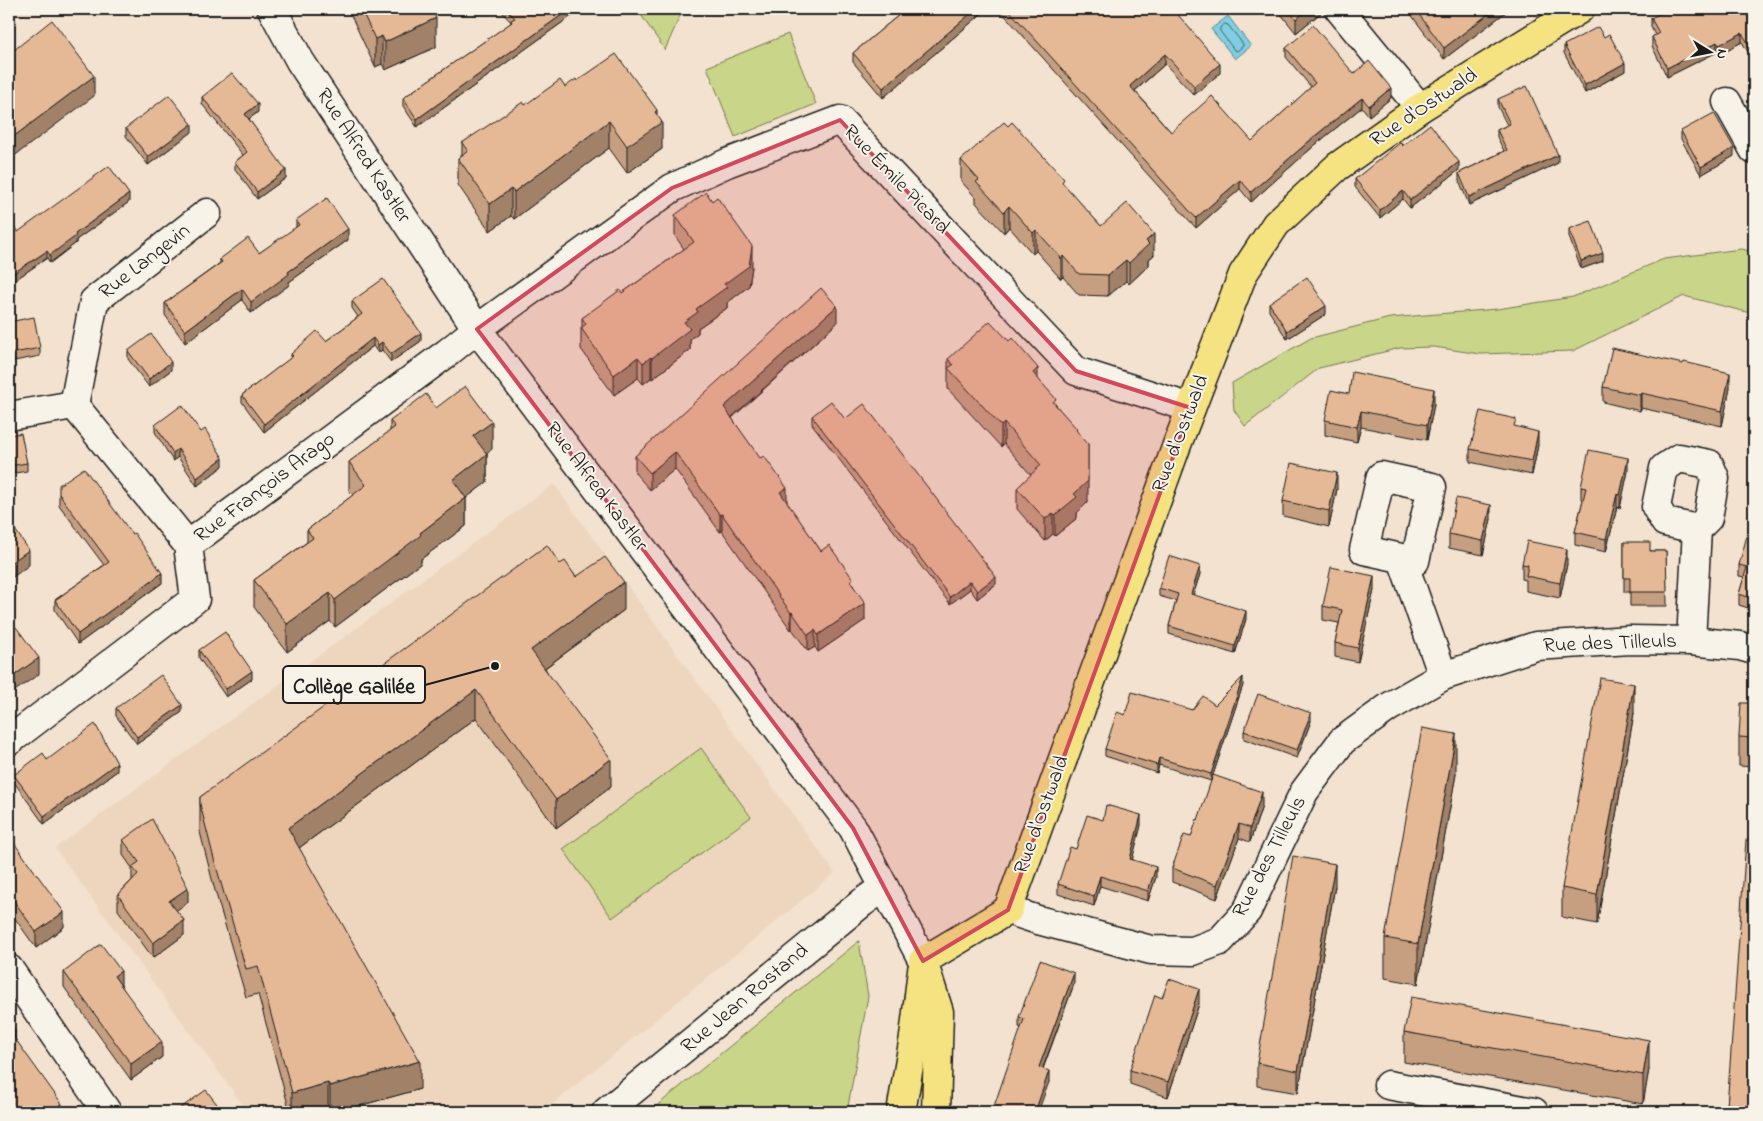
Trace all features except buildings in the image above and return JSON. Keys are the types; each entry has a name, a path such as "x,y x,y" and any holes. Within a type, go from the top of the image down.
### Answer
{"main road":[{"name":"Rue d'Ostwald","path":"1008,910 1178,442 1243,274 1276,224 1337,167 1420,108 1580,9"},
{"path":"923,961 1008,910"},
{"path":"901,1112 914,1037 923,961"},
{"path":"923,961 939,1012 936,1112"}],"street":[{"name":"Rue Alfred Kastler","path":"272,9 300,61 477,329 853,828 923,961"},
{"path":"1339,9 1420,108"},
{"path":"1727,102 1754,150"},
{"name":"Rue Émile Picard","path":"477,329 672,188 727,164 840,120 1076,371 1191,408"},
{"name":"Rue Langevin","path":"74,405 94,301 207,213"},
{"name":"Rue François Arago","path":"9,741 195,599 188,545 477,329"},
{"path":"9,416 74,405 188,545"},
{"name":"Rue des Tilleuls","path":"1691,641 1697,529"},
{"path":"1402,559 1443,676"},
{"name":"Rue des Tilleuls","path":"1008,910 1038,920 1151,950 1193,951 1220,941 1247,911 1304,792 1342,741 1389,707 1443,676 1536,646 1630,640 1691,641 1740,646 1754,650"},
{"name":"Rue Jean Rostand","path":"606,1112 862,902 884,887"},
{"path":"9,969 107,1112"},
{"path":"1388,1085 1534,1112"}],"highlighted area":[{"path":"840,120 1076,371 1191,408 1008,910 923,961 853,828 477,329 672,188"}],"shaded area":[{"path":"554,484 835,873 543,1112 248,1112 55,848"}],"green space":[{"path":"637,9 683,9 665,50"},
{"path":"788,34 816,104 735,137 707,67"},
{"path":"1741,249 1754,252 1754,314 1684,296 1573,351 1480,354 1434,347 1400,348 1319,368 1245,426 1234,410 1232,383 1311,338 1390,318 1497,309 1573,297 1664,259"},
{"path":"701,748 751,817 612,918 563,849"},
{"path":"859,941 868,996 847,1112 649,1112"}],"water":[{"path":"1228,16 1251,46 1235,59 1211,29"}],"place":[{"name":"Collège Galilée","path":"495,666"}]}
